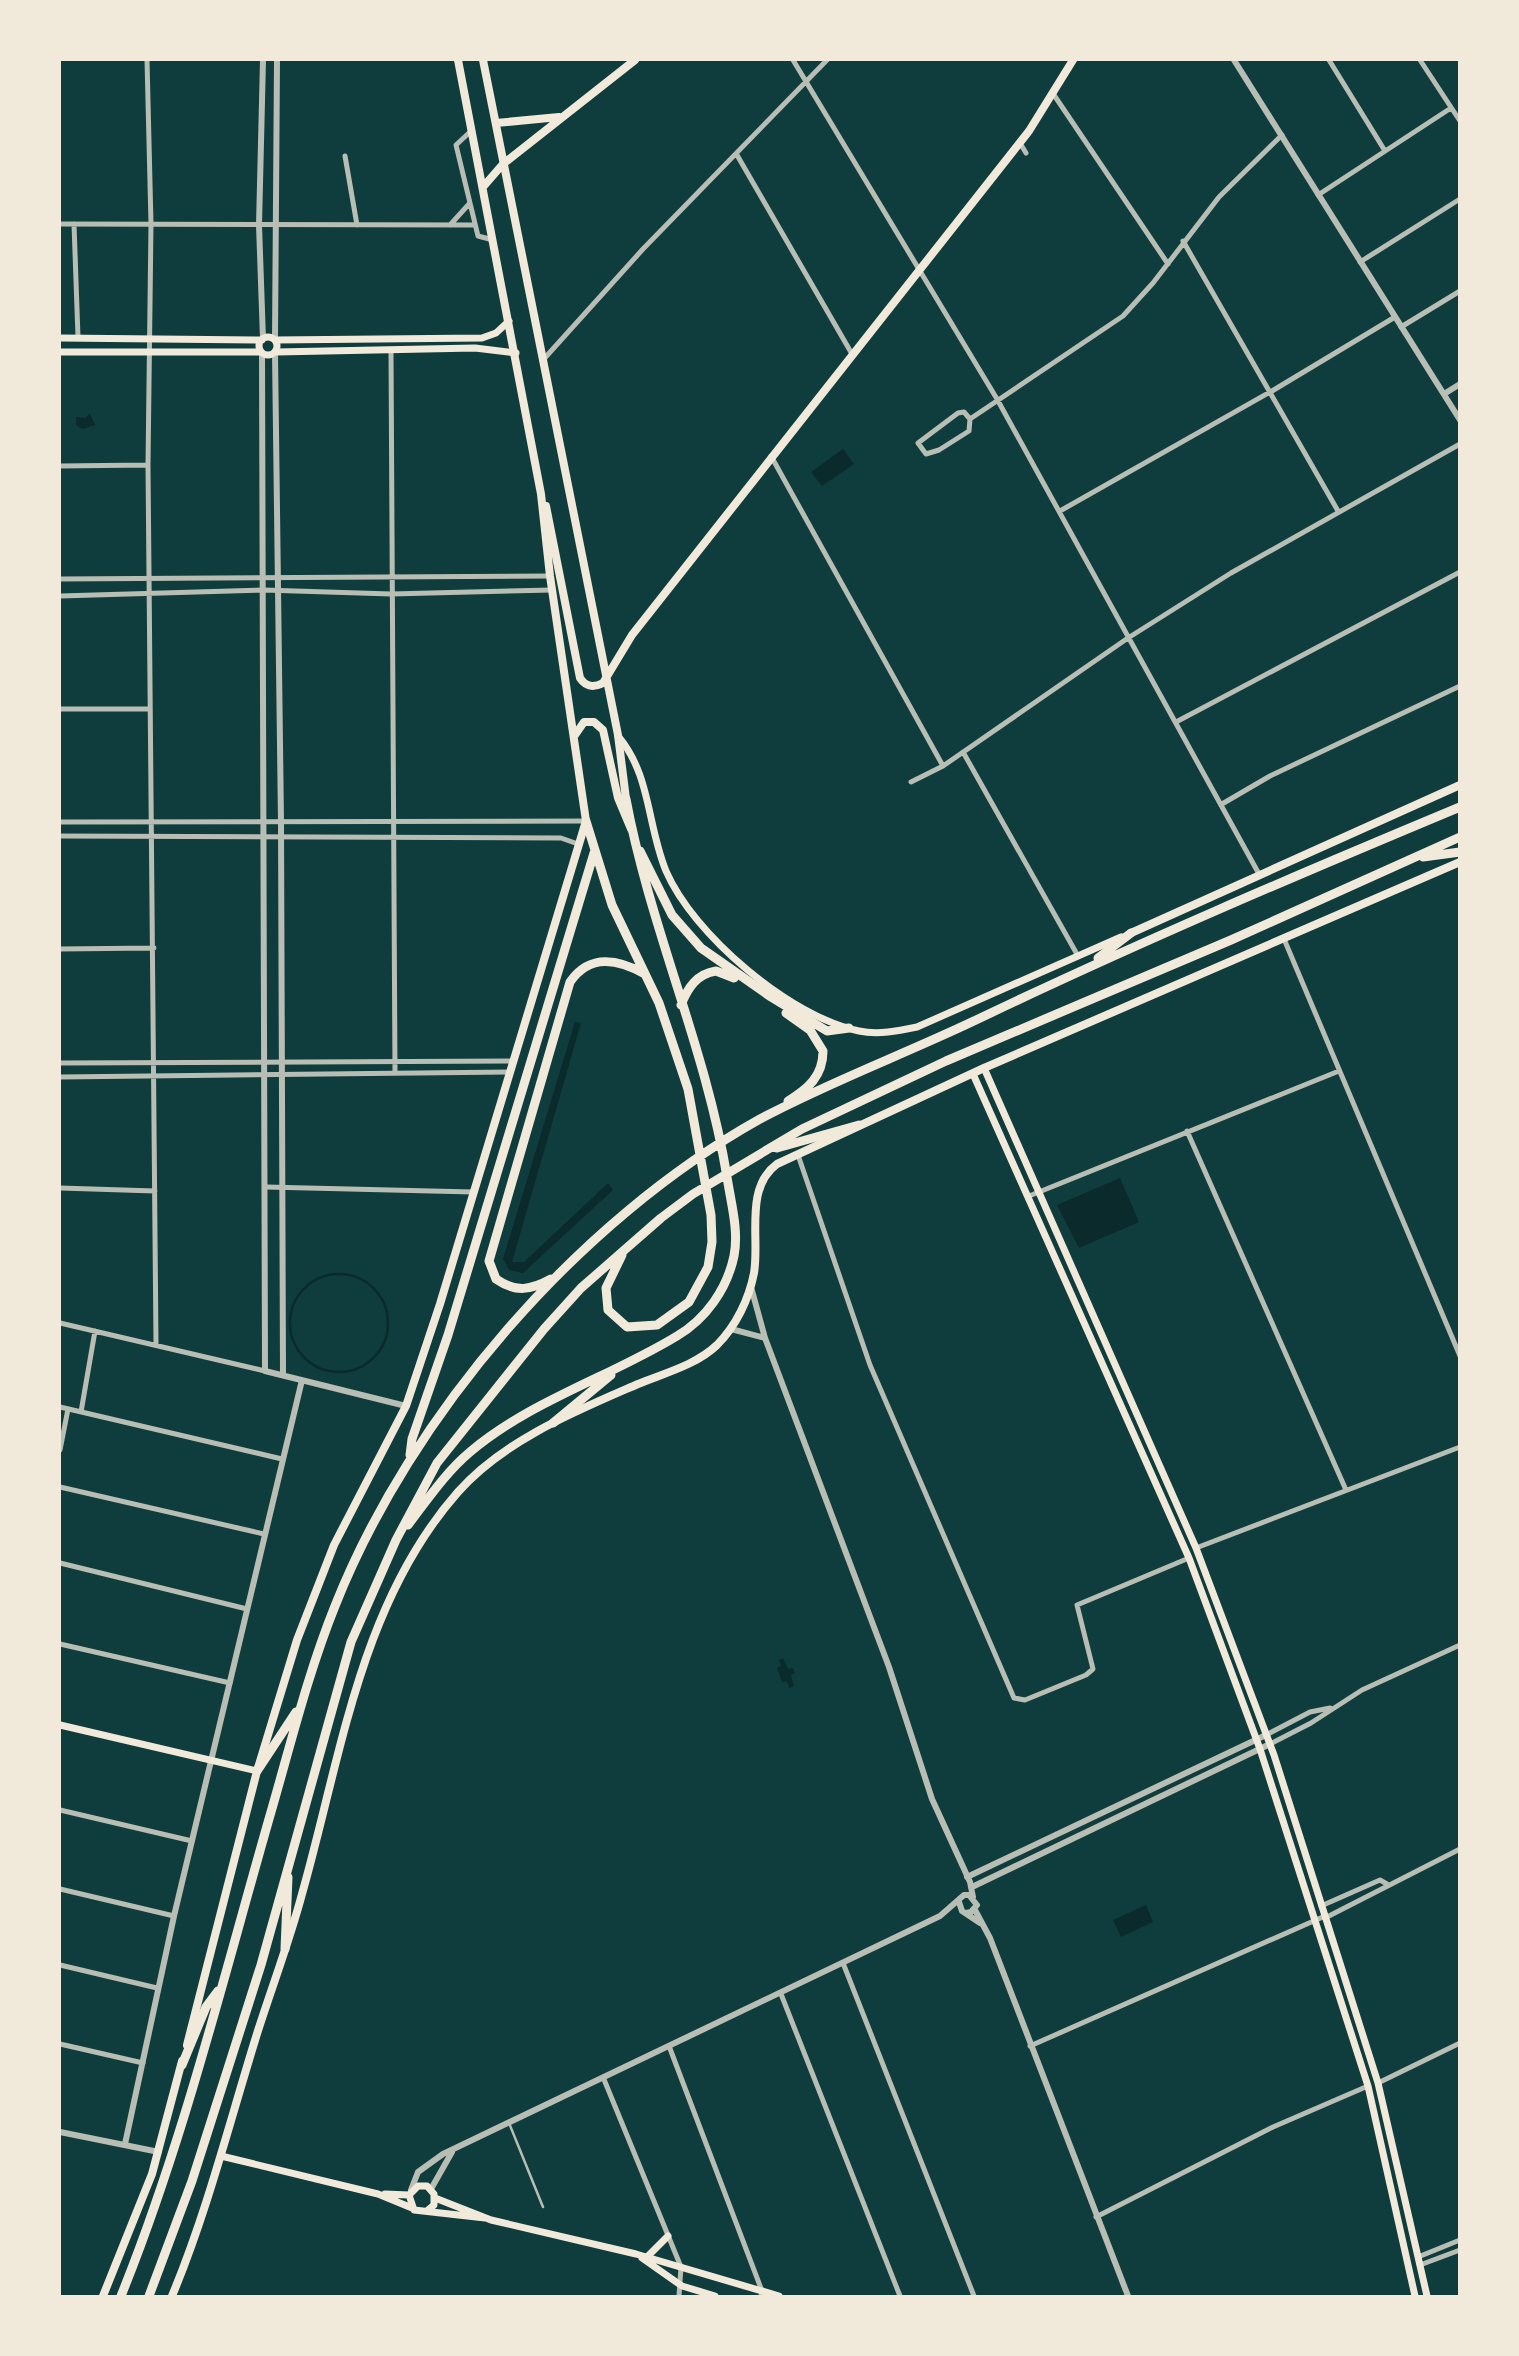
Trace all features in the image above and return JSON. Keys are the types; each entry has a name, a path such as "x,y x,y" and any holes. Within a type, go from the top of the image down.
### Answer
{"highway":[{"path":"396,1540 454,1468 483,1442 501,1429 680,1335 708,1310 729,1274 736,1241 724,1157 708,1086 645,889 626,799"},
{"path":"762,1118 1085,967 1460,807"},
{"path":"586,821 612,905 659,1003 688,1089 705,1170 712,1242 708,1267 689,1301 667,1320 646,1328 622,1324 606,1305 609,1280 626,1248"},
{"path":"633,834 672,915 701,948 827,1031 844,1026"},
{"path":"149,2297 192,2181 261,1965 352,1642 396,1540 437,1463 482,1402 562,1308 626,1248 693,1194 802,1129 925,1071 1460,837"},
{"path":"410,1458 412,1439 456,1309 595,851"},
{"path":"1411,859 1460,852"},
{"path":"1085,967 1131,933"},
{"path":"559,1274 532,1288 516,1290 506,1286 491,1270 493,1238 570,982 577,971 601,961 629,965 645,974"},
{"path":"121,2297 172,2158 301,1705 349,1571 410,1458 489,1353 559,1274 637,1202 805,1090 819,1073 823,1062 818,1040 799,1021 724,973 716,971 699,977 685,993 681,1005"},
{"path":"768,1149 859,1125"},
{"path":"553,1423 622,1365"},
{"path":"257,1770 301,1705"},
{"path":"285,1949 288,1867"},
{"path":"181,2065 206,2007 221,1987"}],"main road":[{"path":"103,2297 159,2152 257,1770 306,1615 340,1534 406,1406 511,1072 586,821 550,576 541,494 458,60"},
{"path":"483,60 618,735 626,799"},
{"path":"483,187 503,164 635,60"},
{"path":"541,494 551,523 580,678 592,687 605,679 632,635 1020,143 1054,95 1073,60"},
{"path":"496,123 561,117"},
{"path":"60,338 482,338 496,333 509,321"},
{"path":"262,339 259,346 262,352"},
{"path":"275,340 275,352"},
{"path":"60,352 262,352 269,355 275,352 475,348 516,353"},
{"path":"575,736 584,722 594,722 603,730 618,798 633,834"},
{"path":"618,735 641,772 665,868 689,913 737,961 801,1006 844,1026 881,1033 917,1027 1460,785"},
{"path":"172,2297 221,2156 285,1949 353,1700 380,1621 401,1573 459,1490 507,1451 553,1423 699,1359 731,1329 751,1286 759,1191 772,1168 984,1068 1460,862"},
{"path":"984,1068 1122,1374 1196,1548 1270,1744 1378,2083 1427,2297"},
{"path":"973,1074 1189,1558 1260,1749 1368,2086 1415,2297"},
{"path":"60,1725 257,1770"},
{"path":"221,2156 378,2194 412,2208 485,2218 636,2253 761,2294 779,2297"},
{"path":"378,2194 410,2193 423,2185 431,2189 435,2198 485,2218"},
{"path":"410,2193 412,2208"},
{"path":"427,2211 435,2198"},
{"path":"647,2257 668,2236"},
{"path":"636,2253 682,2286 715,2297"}],"street":[{"path":"147,60 151,224 149,709 153,822 156,1344"},
{"path":"262,339 259,225 263,60"},
{"path":"275,340 277,60"},
{"path":"793,60 997,399 1259,874"},
{"path":"543,360 643,249 827,60"},
{"path":"1234,60 1460,421"},
{"path":"1329,60 1385,151"},
{"path":"1420,60 1460,121"},
{"path":"263,74 278,73"},
{"path":"1054,95 1168,264"},
{"path":"1318,195 1451,108"},
{"path":"471,131 456,145 474,225 482,239 492,240"},
{"path":"970,419 964,412 958,413 918,439 918,443 926,454 939,450 969,431 970,419 997,399 1108,329 1137,302 1219,197 1282,135"},
{"path":"1020,143 1026,153"},
{"path":"737,155 852,354"},
{"path":"345,156 357,225"},
{"path":"1360,262 1460,198"},
{"path":"450,225 469,204"},
{"path":"60,224 474,225"},
{"path":"74,224 78,337"},
{"path":"1183,242 1272,391 1338,511"},
{"path":"1401,327 1460,291"},
{"path":"1060,511 1272,391 1395,317"},
{"path":"391,350 396,1073"},
{"path":"262,352 265,1371"},
{"path":"275,352 281,822 283,1375"},
{"path":"1444,394 1460,384"},
{"path":"911,782 943,766 1128,638 1231,573 1460,444"},
{"path":"771,456 943,766"},
{"path":"60,466 148,465"},
{"path":"1176,722 1460,572"},
{"path":"60,579 550,576"},
{"path":"471,578 472,592"},
{"path":"60,596 264,590 391,594 552,590"},
{"path":"1222,804 1270,776 1460,686"},
{"path":"60,709 149,709"},
{"path":"963,752 1078,956"},
{"path":"561,821 561,838"},
{"path":"60,822 586,821"},
{"path":"430,836 436,831 432,822"},
{"path":"60,836 561,838 578,844"},
{"path":"1284,939 1460,1356"},
{"path":"60,949 154,948"},
{"path":"60,1063 514,1061"},
{"path":"1029,1196 1339,1071"},
{"path":"60,1077 511,1072"},
{"path":"1187,1131 1346,1490"},
{"path":"798,1155 870,1365 1009,1691 1020,1701 1086,1675 1093,1669 1077,1605 1189,1558"},
{"path":"266,1187 473,1192"},
{"path":"60,1188 155,1191"},
{"path":"751,1286 765,1338 885,1654 932,1799 972,1887 977,1905 975,1910 984,1926 1128,2297"},
{"path":"60,1323 406,1406"},
{"path":"731,1329 765,1338"},
{"path":"81,1412 95,1331"},
{"path":"125,2144 144,2063 157,1988 302,1380"},
{"path":"60,1407 282,1459"},
{"path":"60,1450 68,1409"},
{"path":"1196,1548 1460,1447"},
{"path":"60,1487 264,1534"},
{"path":"60,1563 247,1609"},
{"path":"60,1644 230,1683"},
{"path":"972,1887 1260,1749 1311,1723 1330,1708 1460,1645"},
{"path":"967,1877 1310,1712 1330,1708"},
{"path":"1214,1760 1219,1769"},
{"path":"60,1810 192,1842"},
{"path":"1030,2046 1325,1917 1460,1849"},
{"path":"410,2193 413,2180 420,2170 453,2150 940,1916 964,1895 967,1877"},
{"path":"1321,1906 1380,1880 1387,1884"},
{"path":"60,1889 174,1916"},
{"path":"964,1895 973,1897"},
{"path":"959,1902 964,1912 984,1926"},
{"path":"940,1916 975,1910"},
{"path":"843,1963 974,2297"},
{"path":"60,1965 157,1988"},
{"path":"781,1994 900,2297"},
{"path":"1378,2083 1460,2043"},
{"path":"60,2045 144,2063"},
{"path":"669,2046 761,2294"},
{"path":"603,2077 681,2267 682,2286 679,2297"},
{"path":"1096,2217 1273,2127 1368,2086"},
{"path":"60,2132 159,2152"},
{"path":"431,2189 453,2150"},
{"path":"1419,2261 1460,2240"},
{"path":"1419,2261 1460,2250"}],"lane":[{"path":"509,2123 543,2207"}],"water":[{"path":"90,414 95,425 83,429 76,425 76,417 85,418"},
{"path":"843,449 854,464 822,486 811,472"},
{"path":"575,1022 581,1023 512,1262 524,1262 608,1183 613,1190 523,1273 509,1270 503,1259"},
{"path":"1120,1178 1139,1222 1079,1248 1057,1205"},
{"path":"783,1658 788,1669 793,1668 795,1673 791,1675 794,1686 789,1688 787,1681 782,1682 777,1668 781,1666 779,1660"},
{"path":"1146,1905 1153,1922 1121,1937 1113,1920"}],"waterway":[{"path":"339,1274 358,1278 374,1288 384,1304 388,1323 384,1342 374,1358 358,1368 339,1372 320,1368 304,1358 294,1342 290,1323 294,1304 304,1288 320,1278 339,1274"}]}
